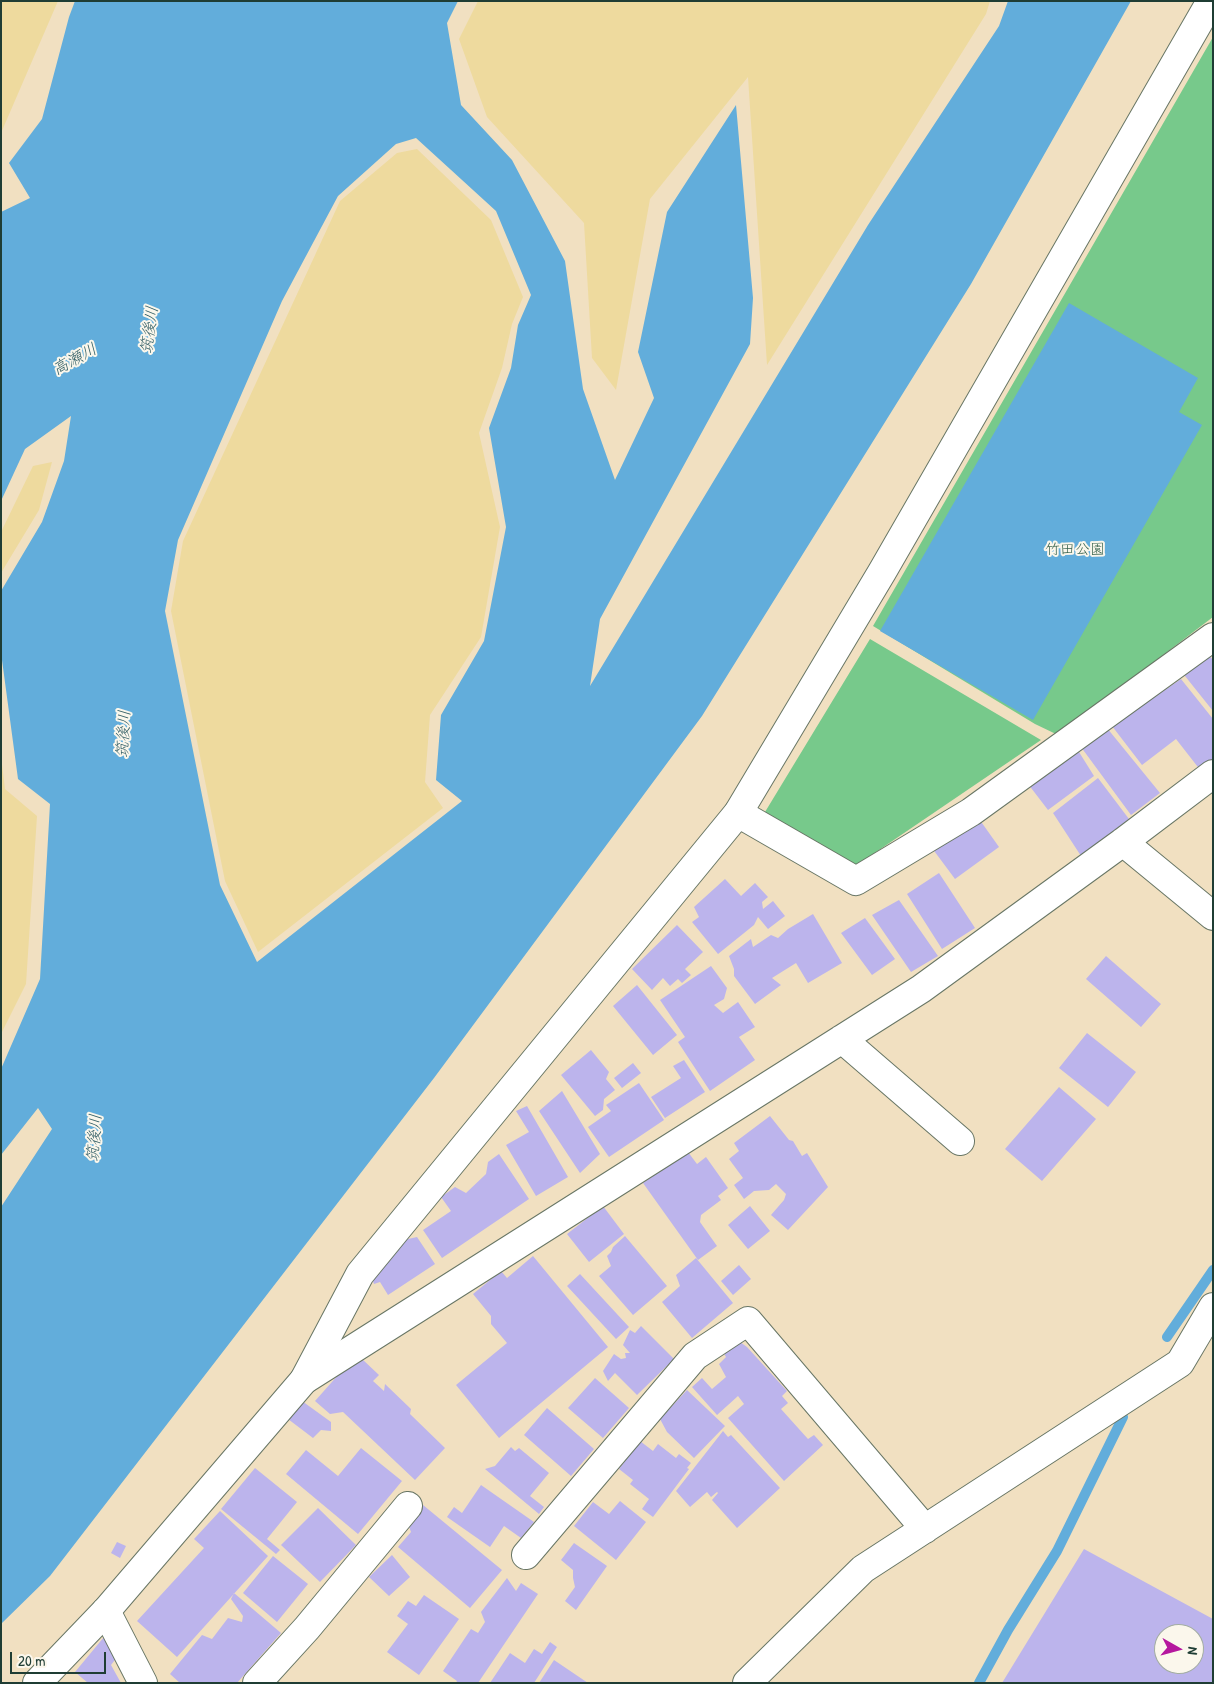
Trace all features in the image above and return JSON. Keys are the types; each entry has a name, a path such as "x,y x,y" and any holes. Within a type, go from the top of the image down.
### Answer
{"street":[{"path":"37,1683 106,1611 304,1380 360,1274 738,813 882,572 1211,1"},
{"path":"738,813 856,881 971,812 1213,637"},
{"path":"304,1380 921,989 1213,774"},
{"path":"1123,842 1213,916"},
{"path":"842,1040 960,1141"},
{"path":"747,1683 863,1569 1180,1363 1213,1307"},
{"path":"526,1555 695,1356 748,1321 925,1529"},
{"path":"257,1683 307,1628 408,1506"},
{"path":"106,1611 143,1683"}],"green space":[{"name":"竹田公園","path":"1213,37 1213,617 1058,735 1035,724 873,626"},
{"path":"870,639 1041,740 854,867 765,812"}],"sand":[{"path":"1,1 58,1 1,133"},
{"path":"478,1 990,1 986,14 767,365 748,77 650,199 616,390 592,358 584,223 487,117 459,39"},
{"path":"417,149 491,220 523,297 512,324 502,368 479,433 500,527 481,637 430,715 425,782 443,808 258,952 225,881 171,611 183,541 340,201 397,153"},
{"path":"52,462 39,510 1,573 1,532 33,466"},
{"path":"1,756 5,789 37,816 26,984 1,1034"}],"water":[{"path":"75,1 458,1 447,23 461,105 512,160 565,261 583,389 615,480 654,398 638,352 667,212 736,105 753,298 750,344 600,619 590,686 868,225 999,26 1008,1 1131,1 971,284 702,716 434,1078 50,1576 1,1624 1,1207 52,1129 38,1108 1,1155 1,1069 40,979 50,804 18,779 2,660 1,591 42,522 64,461 71,416 25,449 1,501 1,212 30,198 9,163 42,119","holes":["416,138 496,211 531,295 518,325 511,368 489,428 506,527 484,641 441,715 436,780 462,801 257,962 220,885 165,611 178,540 282,301 338,196 396,144"]},
{"path":"1069,303 1198,378 1179,412 1202,425 1033,720 880,631"}],"building":[{"path":"1208,654 1213,660 1213,711 1181,671"},
{"path":"1181,679 1213,719 1213,762 1201,771 1176,739 1142,765 1112,726"},
{"path":"1107,728 1160,793 1131,815 1081,747"},
{"path":"1074,744 1094,776 1048,810 1025,780"},
{"path":"1098,778 1129,819 1081,856 1053,813"},
{"path":"977,816 999,847 955,879 929,844"},
{"path":"939,873 975,928 942,949 907,894"},
{"path":"725,879 741,896 755,883 768,897 762,902 763,909 773,901 785,916 768,929 758,917 754,925 718,954 692,922 699,917 694,907"},
{"path":"899,900 938,956 911,972 872,915"},
{"path":"813,914 842,963 808,983 796,963 772,978 781,985 755,1004 734,976 734,969 729,956 751,939 753,947 771,935 778,938 788,929"},
{"path":"865,918 895,959 872,975 841,933"},
{"path":"677,925 703,952 685,969 691,975 682,983 678,979 670,986 663,978 652,990 632,969"},
{"path":"1106,956 1161,1004 1141,1027 1086,979"},
{"path":"711,966 727,988 724,999 714,1005 723,1013 738,1002 755,1027 739,1037 755,1060 710,1091 678,1042 685,1037 660,1000"},
{"path":"637,985 677,1035 653,1055 613,1006"},
{"path":"1087,1033 1136,1072 1108,1107 1059,1068"},
{"path":"591,1050 609,1072 606,1079 615,1090 604,1099 603,1110 595,1116 561,1075"},
{"path":"684,1060 705,1092 665,1118 651,1097 681,1078 673,1066"},
{"path":"633,1063 641,1073 622,1088 614,1078"},
{"path":"639,1083 664,1120 609,1157 588,1127 611,1111 606,1105"},
{"path":"1059,1087 1096,1119 1042,1181 1005,1149"},
{"path":"562,1091 600,1154 580,1173 539,1111"},
{"path":"527,1106 568,1177 536,1196 506,1145 529,1132 516,1111"},
{"path":"770,1116 789,1140 793,1141 802,1156 807,1153 828,1187 788,1230 771,1215 784,1200 786,1194 776,1184 769,1190 754,1191 744,1199 734,1185 743,1178 729,1159 739,1151 734,1143"},
{"path":"688,1152 697,1164 706,1157 728,1188 718,1196 721,1200 701,1215 700,1222 717,1246 698,1260 643,1183"},
{"path":"499,1154 529,1199 442,1258 423,1230 451,1211 441,1197 455,1187 466,1193 486,1174 488,1162"},
{"path":"603,1206 624,1234 589,1262 567,1234"},
{"path":"750,1206 770,1231 748,1249 728,1225"},
{"path":"625,1236 667,1286 633,1315 599,1276 611,1266 607,1256 613,1247"},
{"path":"417,1237 435,1264 388,1295 380,1282 374,1284 372,1278 398,1250 399,1241"},
{"path":"533,1256 608,1347 499,1438 456,1385 507,1343 491,1324 491,1316 473,1294 501,1271 507,1278"},
{"path":"696,1258 733,1303 692,1338 662,1302 680,1286 676,1275"},
{"path":"739,1265 751,1279 733,1295 721,1281"},
{"path":"580,1274 629,1327 616,1339 567,1286"},
{"path":"641,1326 674,1359 637,1395 615,1373 608,1381 603,1371 614,1354 621,1359 626,1358 625,1353 630,1353 623,1345 630,1330 635,1333"},
{"path":"740,1342 747,1347 787,1391 782,1396 788,1403 781,1409 808,1439 814,1435 823,1445 784,1481 728,1418 744,1404 738,1396 717,1415 692,1387 702,1378 712,1389 726,1377 719,1364 726,1357 723,1352"},
{"path":"361,1358 379,1375 373,1381 384,1391 385,1384 411,1409 410,1414 445,1448 415,1480 343,1412 330,1414 315,1401 347,1365"},
{"path":"595,1378 629,1408 603,1438 568,1408"},
{"path":"687,1390 725,1426 694,1458 667,1432 660,1419"},
{"path":"302,1401 331,1422 331,1431 321,1430 313,1438 288,1419"},
{"path":"547,1408 594,1449 571,1476 524,1435"},
{"path":"723,1431 728,1437 731,1435 780,1488 737,1528 712,1500 717,1492 711,1497 707,1492 690,1507 676,1491"},
{"path":"640,1441 653,1451 658,1444 676,1458 679,1454 691,1463 687,1468 689,1469 653,1517 642,1509 649,1499 630,1484 633,1480 619,1469"},
{"path":"511,1447 515,1451 519,1448 549,1473 530,1496 544,1507 539,1514 485,1469 495,1466"},
{"path":"361,1448 402,1481 358,1534 286,1474 306,1450 338,1476"},
{"path":"255,1468 297,1502 267,1539 280,1550 276,1554 221,1509"},
{"path":"481,1485 534,1522 521,1538 504,1526 490,1547 447,1517 454,1507 462,1513"},
{"path":"620,1501 646,1522 616,1560 574,1526 593,1502 609,1514"},
{"path":"423,1505 502,1570 470,1608 398,1547 411,1532 408,1524"},
{"path":"318,1508 356,1545 320,1582 281,1545"},
{"path":"220,1511 268,1556 177,1657 137,1621 204,1548 194,1539"},
{"path":"117,1542 126,1546 120,1558 111,1553"},
{"path":"574,1543 607,1566 576,1610 565,1601 575,1587 573,1570 561,1560"},
{"path":"1084,1549 1213,1619 1213,1683 1002,1683"},
{"path":"392,1555 410,1577 389,1596 369,1577"},
{"path":"273,1556 308,1584 277,1622 243,1593"},
{"path":"507,1578 516,1591 521,1583 538,1594 478,1683 456,1683 457,1681 443,1671 471,1629 478,1633 485,1622 481,1612"},
{"path":"234,1593 281,1633 237,1683 180,1683 170,1674 202,1635 212,1639 228,1618 242,1622 243,1616 231,1599"},
{"path":"424,1595 459,1619 419,1675 387,1652 408,1624 397,1616 408,1601 416,1606"},
{"path":"104,1637 121,1652 111,1665 121,1683 88,1683 75,1672"},
{"path":"550,1642 557,1647 534,1683 490,1683 510,1653 525,1663 534,1649 542,1654"},
{"path":"554,1660 588,1683 539,1683"}],"waterway":[{"path":"1167,1337 1213,1270"},
{"path":"979,1683 1008,1630 1057,1551 1123,1417"}],"water label":[{"name":"筑後川","path":"150,330"},
{"name":"高瀬川","path":"75,360"},
{"name":"筑後川","path":"124,734"},
{"name":"筑後川","path":"95,1138"}]}
